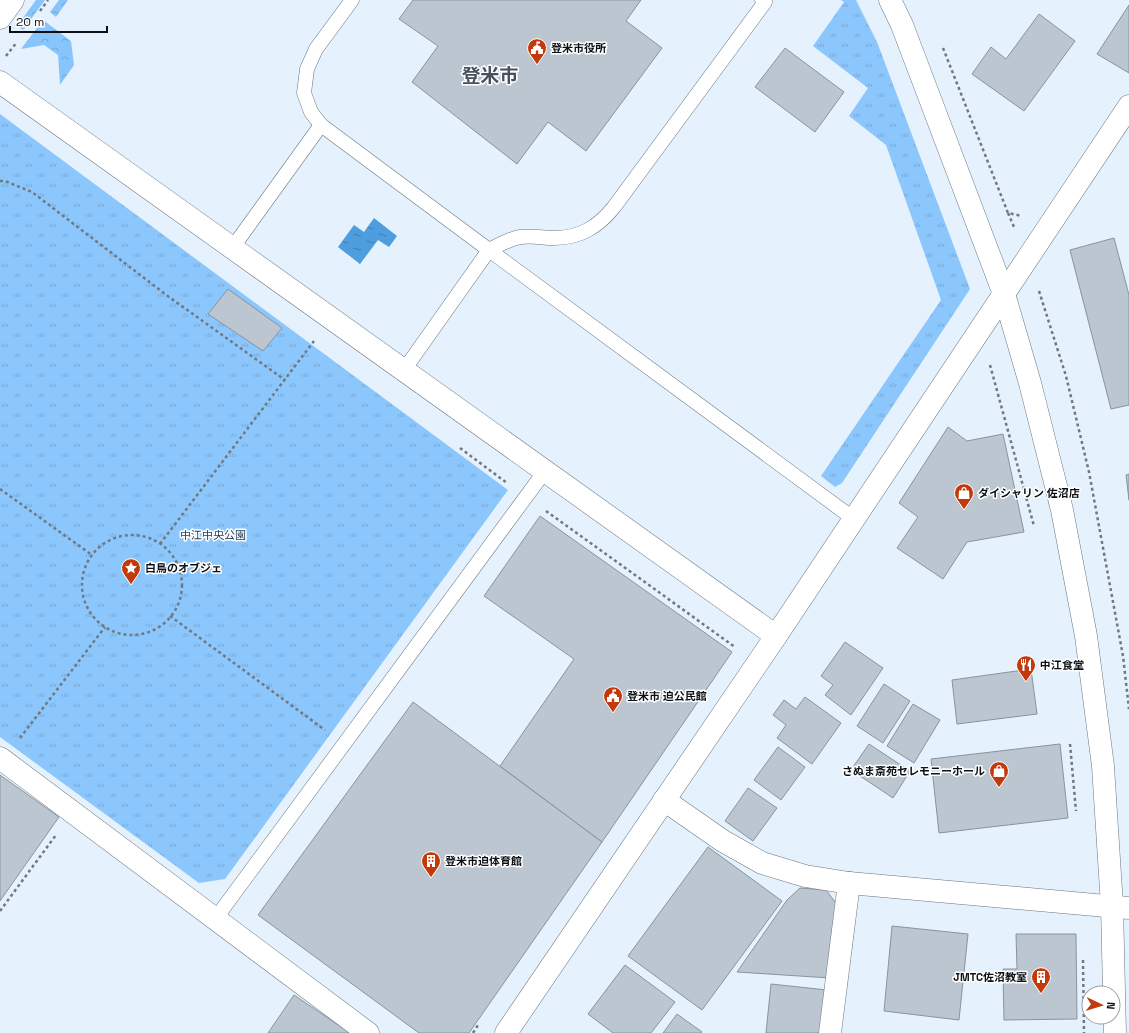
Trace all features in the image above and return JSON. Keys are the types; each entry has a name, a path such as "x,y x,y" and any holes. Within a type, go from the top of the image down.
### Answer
{"street":[{"path":"0,18 13,0"},
{"path":"890,0 902,25 1004,294 1030,383 1062,510 1086,636 1121,907 1116,1033"},
{"path":"0,82 776,636"},
{"path":"506,1033 776,636 1129,106"},
{"path":"2,759 368,1033"},
{"path":"664,800 723,841 762,863 805,876 849,882 1121,907"},
{"path":"830,1033 849,882"}],"lane":[{"path":"352,0 316,49 307,69 304,93 311,112 322,125 854,519"},
{"path":"404,370 489,250 520,237 556,238 574,236 593,228 606,217 765,2 762,0"},
{"path":"233,247 322,125"},
{"path":"216,918 545,471"}],"path":[{"path":"941,42 1008,213 1026,217"},
{"path":"0,181 5,181 32,192 169,297 285,380"},
{"path":"980,331 1034,526"},
{"path":"160,544 315,339"},
{"path":"0,489 92,555"},
{"path":"540,507 738,649"},
{"path":"135,535 150,538 160,544 174,556 180,569 182,584 181,598 175,611 166,622 154,630 141,635 126,635 112,632 99,623 89,612 83,597 82,581 85,566 92,555 105,542 120,536 135,535"},
{"path":"170,616 330,734"},
{"path":"2,759 105,627"},
{"path":"1069,737 1076,815"},
{"path":"0,911 73,812"},
{"path":"1083,957 1084,1033"},
{"path":"473,1033 482,1020"}],"green space":[{"path":"36,0 45,0 23,30 17,26"},
{"path":"59,0 68,0 56,17 50,12"},
{"path":"841,0 856,0 877,42 970,289 842,483 835,487 821,476 941,300 886,145 849,116 868,88 813,46 844,2"},
{"path":"43,20 71,41 74,65 60,85 58,55 44,45 21,49"},
{"name":"中江中央公園","path":"0,114 508,490 225,879 199,883 0,737"}],"water":[{"path":"374,218 397,236 389,247 378,240 360,264 338,247 354,225 364,232"}],"building":[{"name":"登米市役所","path":"413,0 641,0 626,21 662,48 586,151 548,122 517,164 412,82 438,46 399,19"},
{"path":"1129,5 1129,73 1097,54"},
{"path":"1039,14 1075,41 1024,111 972,74 991,47 1006,59"},
{"path":"785,48 844,92 815,132 755,87"},
{"path":"1114,238 1129,295 1129,405 1111,409 1070,250"},
{"path":"228,289 282,328 263,351 208,314"},
{"name":"ダイシャリン 佐沼店","path":"948,427 967,441 1003,434 1024,532 967,542 943,579 897,548 918,517 899,503"},
{"path":"1129,474 1129,500 1126,475"},
{"name":"登米市 迫公民館","path":"540,516 732,652 602,842 500,766 574,659 484,596"},
{"path":"845,642 883,668 851,715 825,695 833,685 821,676"},
{"path":"1031,669 1037,714 957,724 952,680"},
{"path":"884,684 910,701 883,743 857,726"},
{"path":"805,697 841,723 812,764 777,738 786,725 773,715 784,700 796,709"},
{"name":"登米市迫体育館","path":"413,702 602,842 469,1033 419,1033 258,915"},
{"path":"913,704 940,720 914,763 887,746"},
{"path":"869,744 910,771 893,798 851,770"},
{"name":"さぬま斎苑セレモニーホール","path":"1060,744 1068,818 939,833 931,759"},
{"path":"778,747 805,767 781,800 754,780"},
{"path":"0,775 59,817 0,901"},
{"path":"748,788 777,808 753,841 725,821"},
{"path":"708,847 782,901 702,1010 628,956"},
{"path":"800,888 826,890 838,906 830,978 737,972 787,900"},
{"path":"892,926 968,934 959,1020 884,1011"},
{"name":"JMTC佐沼教室","path":"1016,934 1076,934 1077,1019 1004,1020 1003,969 1017,969"},
{"path":"625,965 675,1002 651,1033 613,1033 588,1014"},
{"path":"771,984 827,990 823,1033 766,1033"},
{"path":"294,995 350,1033 268,1033"},
{"path":"677,1014 702,1032 663,1033"}],"place":[{"name":"登米市役所","path":"537,65"},
{"name":"ダイシャリン 佐沼店","path":"964,510"},
{"name":"白鳥のオブジェ","path":"131,585"},
{"name":"中江食堂","path":"1026,682"},
{"name":"登米市 迫公民館","path":"613,713"},
{"name":"さぬま斎苑セレモニーホール","path":"999,788"},
{"name":"登米市迫体育館","path":"431,878"},
{"name":"JMTC佐沼教室","path":"1041,994"}],"district":[{"name":"登米市","path":"490,75"}]}
